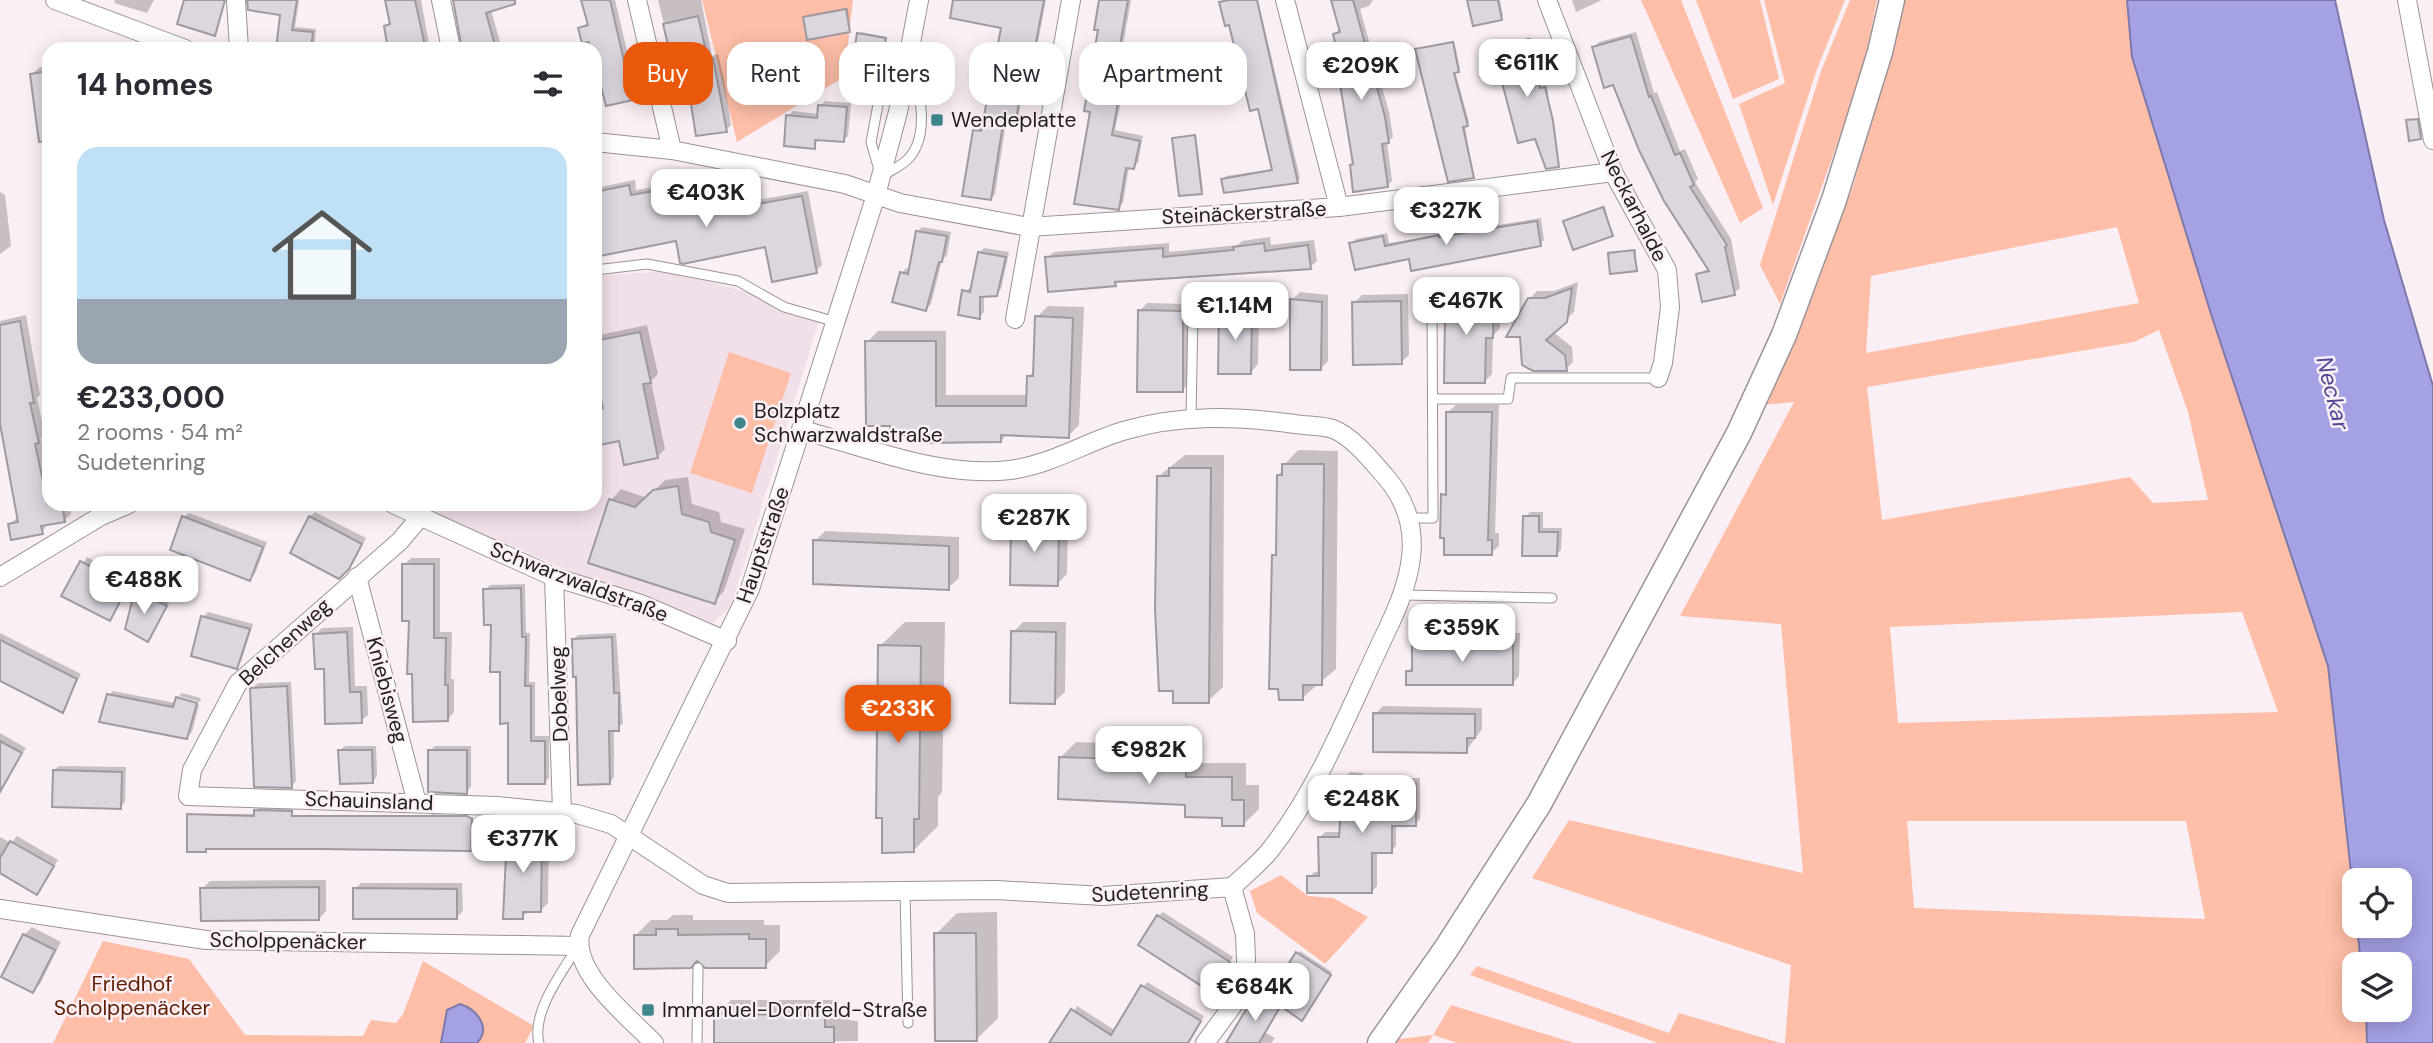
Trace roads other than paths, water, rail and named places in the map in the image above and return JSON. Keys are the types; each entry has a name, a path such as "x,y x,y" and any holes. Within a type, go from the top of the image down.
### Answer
{"main road":[{"path":"1380,1043 1446,949 1539,804 1739,433 1784,335 1834,200 1880,52 1892,0"}],"street":[{"path":"55,0 166,42"},
{"path":"236,0 239,42"},
{"path":"441,0 450,42"},
{"path":"636,0 671,150"},
{"name":"Hauptstraße","path":"911,42 919,0"},
{"path":"1015,319 1029,227 1071,0"},
{"path":"1285,0 1339,207"},
{"name":"Neckarhalde","path":"1547,0 1613,172 1667,270 1670,307 1663,363 1658,378"},
{"path":"2407,0 2433,139"},
{"name":"Hauptstraße","path":"578,946 585,923 727,641 750,589 878,186 897,105"},
{"name":"Steinäckerstraße","path":"602,143 671,150 845,184 878,186 900,203 1029,227 1339,207 1613,172"},
{"name":"Sudetenring","path":"630,836 704,884 727,893 996,890 1103,896 1232,887 1270,850 1307,794 1404,595 1412,551 1410,519 1392,485 1368,456 1333,429 1249,417 1174,418 1120,432 1048,461 1010,470 984,471 948,469 802,430"},
{"path":"0,577 113,511"},
{"name":"Schwarzwaldstraße","path":"411,511 554,577 641,604 727,641"},
{"name":"Belchenweg","path":"188,796 192,770 238,683 400,541 422,515"},
{"name":"Kniebisweg","path":"357,577 417,803"},
{"name":"Dobelweg","path":"554,577 562,811"},
{"name":"Schauinsland","path":"188,796 417,803 562,811 611,824 630,836"},
{"path":"1205,1043 1247,986 1245,934 1232,887"},
{"name":"Scholppenäcker","path":"1,911 206,940 578,946"},
{"path":"578,946 584,967 592,978 654,1043"}],"lane":[{"path":"878,105 871,142 878,186"},
{"path":"878,186 910,157 919,132 921,105"},
{"path":"602,269 647,264 738,281 784,307 836,322"},
{"path":"1410,519 1433,518 1432,298"},
{"path":"1191,418 1193,312"},
{"path":"1434,399 1508,399 1511,378 1658,378"},
{"path":"1404,595 1552,598"},
{"path":"905,891 908,1023"},
{"path":"538,1039 544,1009 578,946"},
{"path":"696,1043 698,968"}],"water":[{"name":"Neckar","path":"2127,0 2335,0 2384,220 2433,386 2433,1043 2367,1043 2366,1022 2412,1022 2412,952 2360,952 2358,938 2412,938 2412,868 2351,868 2328,666 2211,314 2132,57"},
{"path":"460,1004 472,1010 480,1019 483,1031 481,1037 477,1043 441,1043 447,1010"}],"place":[{"name":"Wendeplatte","path":"937,120"},
{"name":"Bolzplatz Schwarzwaldstraße","path":"740,423"},
{"name":"Immanuel-Dornfeld-Straße","path":"648,1010"}],"park label":[{"name":"Friedhof Scholppenäcker","path":"132,996"}]}
